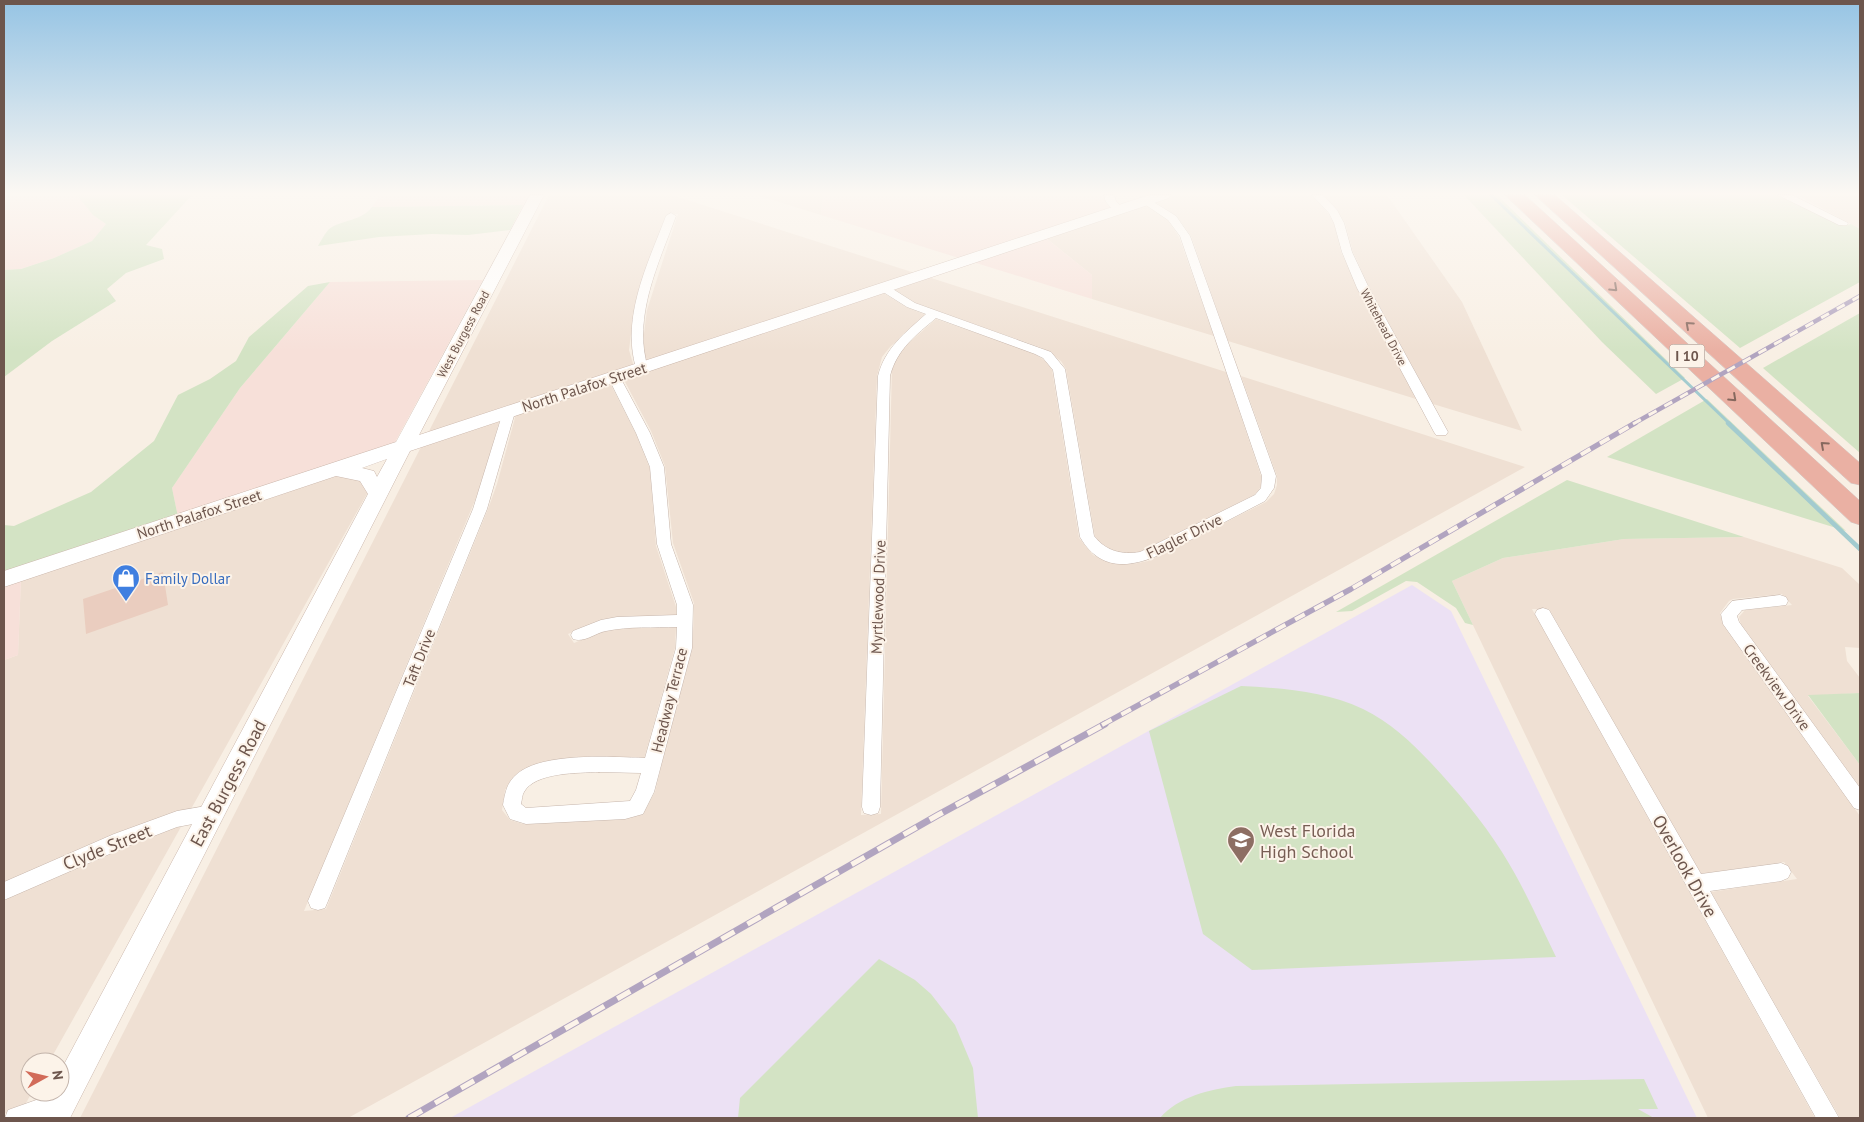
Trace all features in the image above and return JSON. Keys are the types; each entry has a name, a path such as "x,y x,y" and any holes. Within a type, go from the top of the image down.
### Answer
{"highway":[{"name":"I 10","path":"1570,247 1860,516"},
{"name":"I 10","path":"1603,247 1860,477"}],"main road":[{"name":"West Burgess Road","path":"402,447 509,247"},
{"name":"North Palafox Street","path":"4,579 1006,247"},
{"name":"East Burgess Road","path":"56,1113 402,447"},
{"path":"334,470 352,471 368,476 378,494"}],"street":[{"path":"642,368 637,358 636,349 640,311 661,247"},
{"name":"Flagler Drive","path":"884,288 897,298 934,314 1038,351 1055,362 1059,369 1087,538 1100,552 1121,559 1143,557 1260,498 1270,484 1269,476 1189,247"},
{"name":"Whitehead Drive","path":"1346,247 1363,288 1442,432"},
{"name":"Myrtlewood Drive","path":"871,807 885,367 896,347 934,314"},
{"name":"Headway Terrace","path":"614,377 644,433 657,467 664,544 685,605 684,648 645,792 636,808 625,811 526,816 517,812 512,805 515,789 526,777 544,770 564,767 652,766"},
{"name":"Taft Drive","path":"318,901 480,510 510,412"},
{"name":"Creekview Drive","path":"1780,601 1738,605 1729,614 1731,624 1860,802"},
{"name":"Overlook Drive","path":"1543,614 1828,1118"},
{"path":"579,635 601,626 617,623 684,620"},
{"name":"Clyde Street","path":"4,891 121,840 177,819 212,813"},
{"path":"1696,884 1781,872"},
{"path":"16,1118 39,1110 56,1113"}],"shaded area":[{"path":"4,247 78,247 21,269 4,270"},
{"path":"522,247 656,247 634,311 629,350 634,367 427,435"},
{"path":"667,247 835,247 918,274 646,363 642,349 647,310"},
{"path":"925,247 997,247 962,259"},
{"path":"1018,247 1058,247 1092,275 1092,299 973,262"},
{"path":"1058,247 1183,247 1214,336 1092,299 1092,275"},
{"path":"1195,247 1340,247 1357,287 1416,399 1228,341"},
{"path":"1352,247 1424,247 1462,302 1522,431 1433,404 1369,287"},
{"path":"928,277 1226,372 1261,476 1262,483 1259,490 1254,495 1138,553 1113,552 1095,537 1066,369 1061,361 1042,348 915,303 892,289"},
{"path":"483,280 393,446 178,517 172,488 240,388 330,282"},
{"path":"882,292 906,307 926,315 890,347 882,357 877,376 861,815 881,814 892,367 902,349 936,319 1034,353 1049,364 1052,370 1079,538 1093,555 1107,561 1133,564 1148,561 1266,502 1274,494 1277,476 1241,376 1525,467 348,1118 80,1118 422,445 500,419 481,485 304,911 326,909 488,509 497,484 516,414 610,383 636,434 650,469 656,546 676,607 676,615 597,622 568,634 574,643 603,631 617,628 676,627 675,648 644,759 518,774 505,790 502,810 510,820 523,824 624,819 638,815 645,810 655,792 678,696 692,648 694,603 673,543 665,466 651,431 623,378"},
{"path":"333,474 361,480 368,492 191,809 119,834 4,883 4,660 18,655 21,578"},
{"path":"1744,537 1842,568 1860,585 1860,648 1845,647 1847,661 1860,678 1860,693 1808,696 1860,765 1860,788 1741,625 1739,617 1745,610 1792,605 1782,594 1733,599 1729,601 1720,613 1723,624 1860,816 1860,1118 1840,1118 1711,892 1797,879 1784,862 1701,874 1549,609 1532,609 1815,1118 1708,1118 1452,581 1503,558 1624,539"},
{"path":"21,578 18,655 4,660 4,584"},
{"name":"West Florida High School","path":"1412,585 1451,611 1697,1118 450,1118"},
{"path":"182,825 55,1052 20,1052 20,1102 27,1102 25,1105 4,1114 4,898 122,847"}],"green space":[{"path":"78,247 155,247 162,249 164,259 126,273 107,289 116,301 52,341 4,377 4,270 21,269"},
{"path":"1513,247 1551,247 1685,378 1656,394 1602,342"},
{"path":"1623,247 1860,247 1860,282 1740,348"},
{"path":"330,282 240,388 172,488 178,517 4,575 4,525 14,526 91,492 154,441 178,395 210,379 236,361 249,337 308,286"},
{"path":"1860,313 1860,453 1763,368"},
{"path":"1707,399 1846,531 1607,457"},
{"path":"1567,480 1744,537 1624,539 1503,558 1452,581 1473,625 1465,623 1456,608 1417,582 1406,581 1352,611 1336,612"},
{"path":"1241,686 1303,691 1334,698 1373,714 1400,733 1450,784 1478,817 1524,890 1556,957 1252,970 1203,934 1149,731"},
{"path":"1860,693 1860,765 1808,695"},
{"path":"879,959 915,980 931,994 955,1025 973,1068 978,1118 738,1118 740,1098"},
{"path":"1644,1079 1658,1109 1638,1109 1654,1118 1160,1118 1168,1110 1185,1099 1205,1092 1236,1086"}],"building":[{"name":"Family Dollar","path":"163,572 168,605 86,634 83,599"}],"waterway":[{"path":"1546,247 1730,424"},
{"path":"1728,423 1860,549"}],"railway":[{"path":"1633,424 1860,296"},
{"path":"1102,725 1351,589 1635,423"},
{"path":"409,1118 938,815 1105,724"}],"place":[{"name":"Family Dollar","path":"126,602"},
{"name":"West Florida High School","path":"1241,864"}]}
